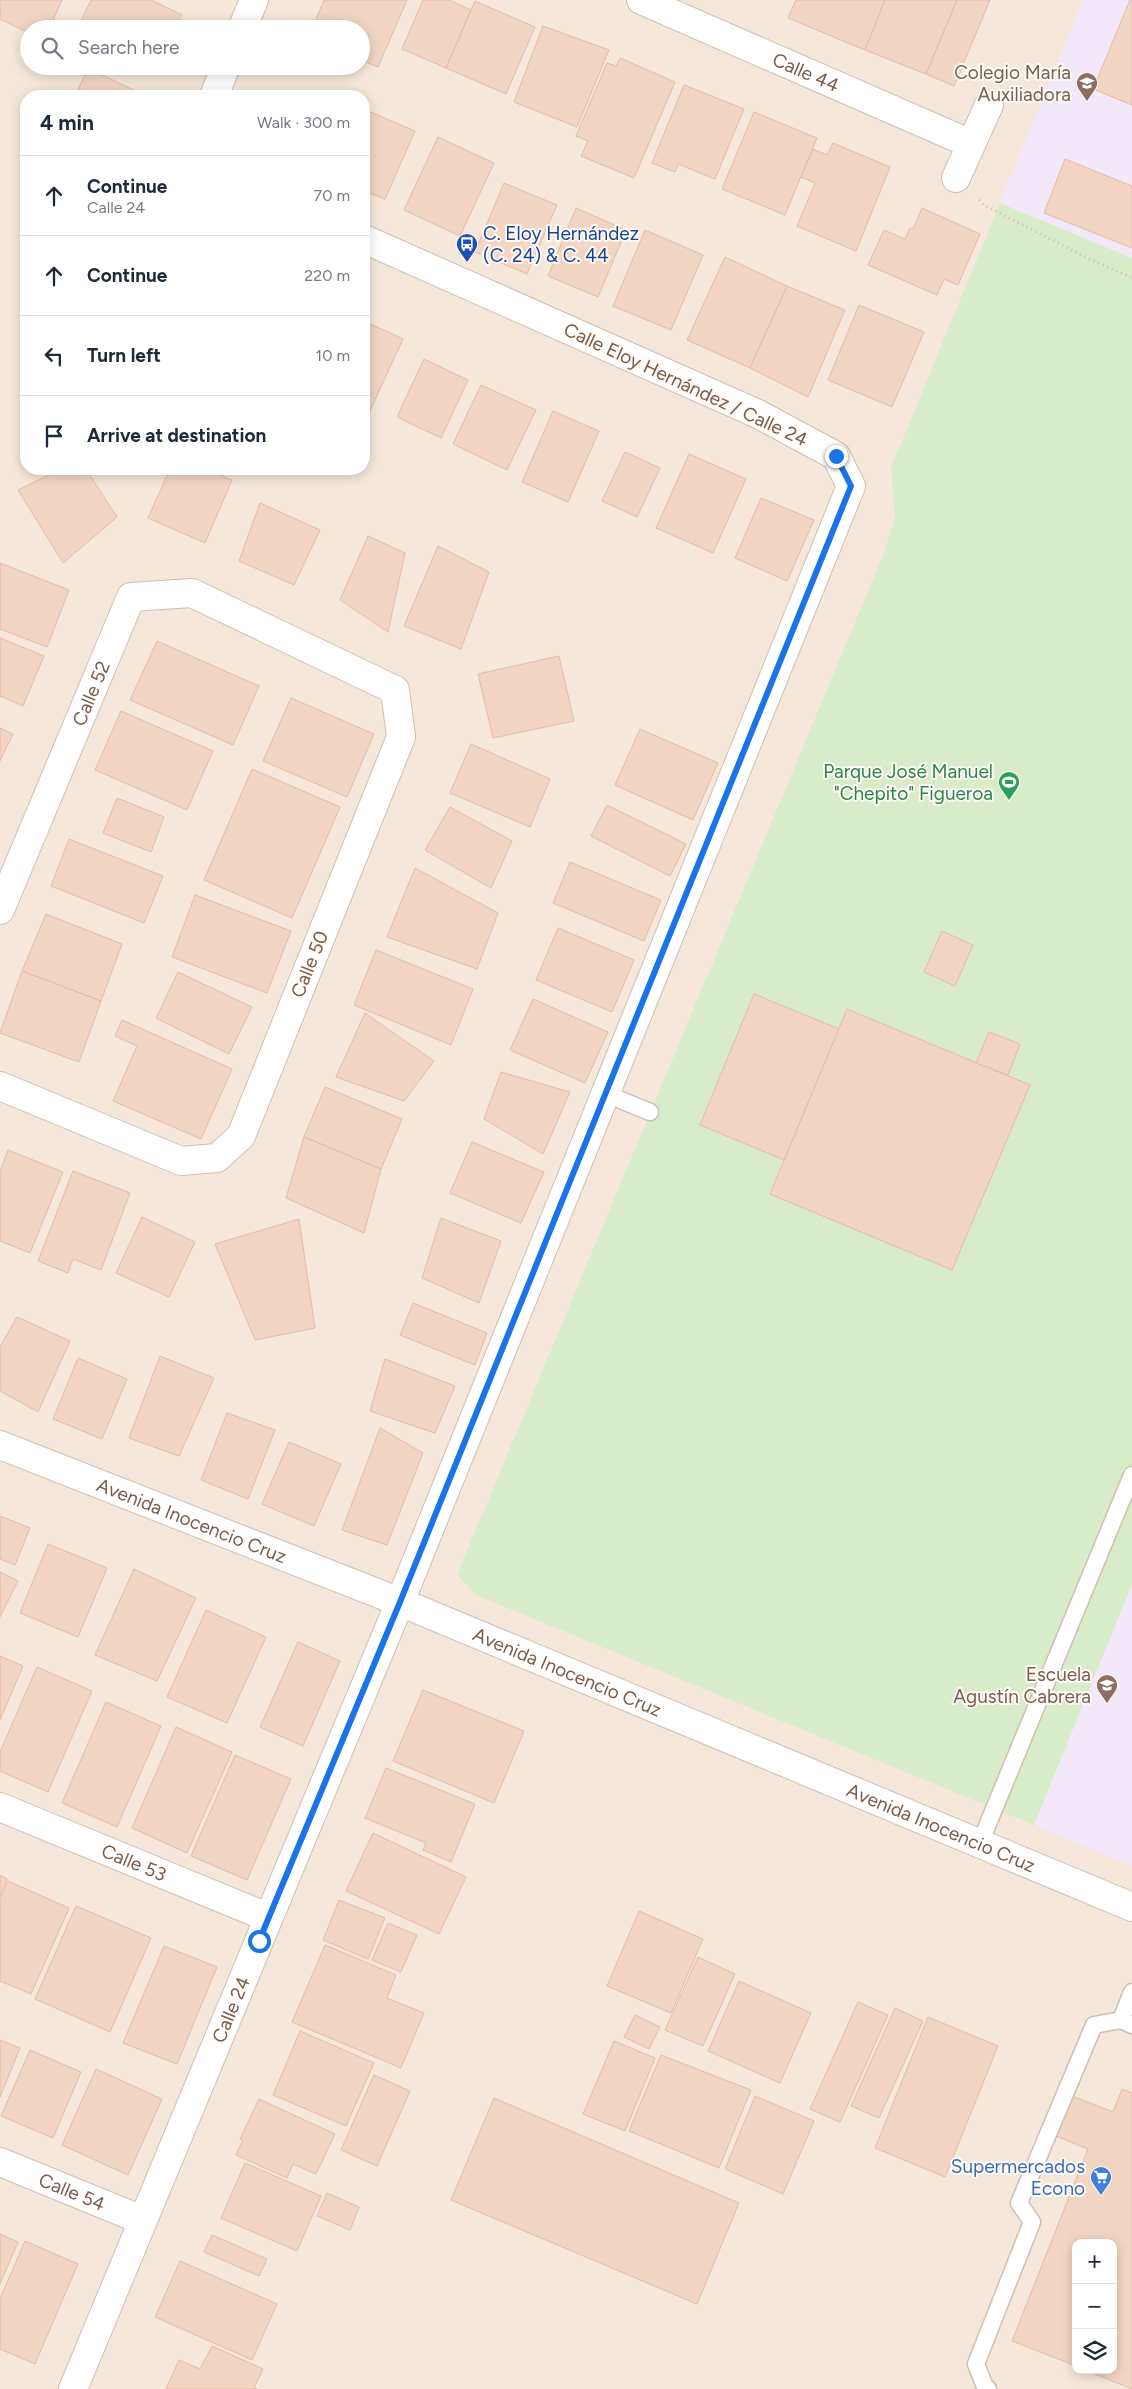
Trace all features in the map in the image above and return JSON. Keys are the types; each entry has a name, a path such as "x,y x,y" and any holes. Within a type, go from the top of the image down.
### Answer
{"street":[{"path":"246,20 254,0"},
{"name":"Calle 44","path":"641,0 971,144"},
{"path":"216,90 222,75"},
{"path":"956,178 989,105"},
{"name":"Calle Eloy Hernández / Calle 24","path":"370,242 758,414 836,456 851,486 400,1602"},
{"name":"Calle 52","path":"0,910 131,597 192,593 254,623"},
{"name":"Calle 50","path":"0,1086 181,1162 217,1158 241,1136 401,737 395,690 254,623"},
{"name":"Avenida Inocencio Cruz","path":"0,1445 400,1602 1132,1907"},
{"name":"Calle 24","path":"73,2389 267,1917 400,1602"},
{"name":"Calle 53","path":"0,1807 267,1917"},
{"name":"Calle 54","path":"0,2162 142,2220"}],"lane":[{"path":"606,1094 650,1112"},
{"path":"980,1843 1132,1475"},
{"path":"988,2389 985,2388 976,2364 1032,2222 1019,2203 1094,2025 1127,2022 1132,1992"}],"path":[{"path":"956,178 984,205 1132,278"}],"shaded area":[{"path":"0,0 1083,0 1001,203 1132,258 1132,2389 0,2389"},
{"name":"Colegio María Auxiliadora","path":"1083,0 1132,0 1132,258 1000,203"},
{"name":"Escuela Agustín Cabrera","path":"1132,1584 1132,1866 1034,1825"}],"green space":[{"path":"1000,203 1132,258 1132,1584 1034,1825 476,1595 457,1575 884,553 895,516 891,468"}],"building":[{"path":"0,0 62,0 53,20 20,20 20,29 0,19"},
{"path":"91,0 151,0 182,15 180,20 81,20"},
{"path":"324,0 407,0 378,67 370,64 370,20 316,20"},
{"path":"423,0 449,0 471,10 446,68 402,49"},
{"path":"796,0 885,0 865,50 788,18"},
{"path":"885,0 957,0 926,74 865,50"},
{"path":"957,0 990,0 954,86 926,74"},
{"path":"1130,0 1132,0 1132,105 1093,89"},
{"path":"475,1 535,27 506,94 446,68"},
{"path":"543,26 609,50 577,127 514,102"},
{"path":"620,58 675,82 634,178 581,156 588,141 576,136 607,63 616,66"},
{"path":"85,75 102,75 134,90 78,90"},
{"path":"684,85 744,109 715,179 678,164 675,172 652,163"},
{"path":"370,112 415,131 385,199 370,193"},
{"path":"754,112 817,138 785,215 722,189"},
{"path":"438,137 494,163 460,236 404,210"},
{"path":"833,143 890,167 856,251 797,226 815,183 801,177 813,149 827,155"},
{"path":"1065,159 1132,186 1132,248 1044,213"},
{"path":"504,183 557,205 527,274 475,252"},
{"path":"576,208 626,230 598,297 548,276"},
{"path":"922,208 980,234 958,285 944,279 937,295 868,265 884,230 905,239 910,228 913,229"},
{"path":"645,230 703,255 671,330 613,306"},
{"path":"725,257 787,286 750,368 687,340"},
{"path":"787,286 845,310 808,397 750,368"},
{"path":"859,305 924,332 892,407 828,380"},
{"path":"370,324 403,339 370,410"},
{"path":"424,359 468,380 441,438 397,417"},
{"path":"481,385 536,410 507,470 453,444"},
{"path":"553,411 599,431 568,502 522,482"},
{"path":"625,452 660,468 637,517 602,501"},
{"path":"689,454 746,479 713,553 656,528"},
{"path":"49,475 90,475 117,517 63,563 18,490"},
{"path":"167,475 220,475 232,480 205,543 148,518"},
{"path":"761,498 814,520 787,581 735,558"},
{"path":"260,503 320,530 294,585 239,561"},
{"path":"368,536 405,553 388,632 340,600"},
{"path":"438,546 489,572 461,649 404,626"},
{"path":"0,563 69,590 47,647 0,629"},
{"path":"0,638 44,656 23,706 0,696"},
{"path":"157,641 259,686 233,745 130,700"},
{"path":"559,656 574,721 493,738 478,674"},
{"path":"291,698 374,734 347,797 263,761"},
{"path":"121,711 213,751 187,810 95,770"},
{"path":"0,728 13,734 0,761"},
{"path":"640,729 718,763 693,820 615,785"},
{"path":"471,744 550,779 530,827 450,793"},
{"path":"252,769 340,807 292,918 204,880"},
{"path":"117,798 164,817 151,852 103,833"},
{"path":"607,805 686,844 670,876 591,836"},
{"path":"450,807 512,841 491,888 425,850"},
{"path":"69,839 163,876 144,923 51,886"},
{"path":"570,862 661,900 644,941 553,903"},
{"path":"415,868 498,913 477,969 387,937"},
{"path":"195,895 291,931 267,993 172,957"},
{"path":"46,914 122,944 101,1001 22,971"},
{"path":"558,928 634,960 612,1012 536,980"},
{"path":"942,931 973,945 955,986 924,972"},
{"path":"376,950 473,989 451,1045 354,1005"},
{"path":"22,971 101,1001 79,1062 0,1033"},
{"path":"178,972 252,1007 229,1054 156,1018"},
{"path":"754,994 839,1029 784,1160 700,1125"},
{"path":"533,999 608,1032 585,1083 510,1050"},
{"path":"847,1009 1030,1085 952,1270 770,1194"},
{"path":"365,1013 434,1061 404,1101 336,1077"},
{"path":"122,1020 232,1069 201,1139 113,1101 137,1046 115,1036"},
{"path":"989,1032 1020,1044 1008,1075 976,1063"},
{"path":"501,1072 570,1092 543,1154 484,1119"},
{"path":"325,1087 402,1119 381,1169 304,1137"},
{"path":"304,1137 381,1169 364,1233 286,1198"},
{"path":"472,1142 544,1172 521,1223 450,1193"},
{"path":"8,1150 63,1172 30,1253 0,1241 0,1171"},
{"path":"73,1171 130,1193 101,1270 73,1259 68,1273 38,1261"},
{"path":"142,1217 195,1242 169,1297 116,1273"},
{"path":"441,1218 501,1241 479,1303 422,1278"},
{"path":"299,1219 315,1328 255,1340 215,1244"},
{"path":"413,1303 487,1333 475,1365 400,1335"},
{"path":"17,1317 70,1341 38,1412 0,1391 0,1347"},
{"path":"160,1356 214,1378 179,1456 129,1438"},
{"path":"78,1358 127,1379 102,1439 53,1419"},
{"path":"385,1359 455,1386 435,1433 370,1411"},
{"path":"227,1413 275,1430 248,1499 201,1480"},
{"path":"380,1428 423,1453 387,1545 342,1530"},
{"path":"289,1442 341,1464 314,1526 262,1504"},
{"path":"0,1516 30,1528 15,1565 0,1559"},
{"path":"48,1544 107,1568 78,1637 20,1613"},
{"path":"134,1569 196,1598 157,1681 95,1655"},
{"path":"0,1572 18,1581 0,1617"},
{"path":"206,1610 266,1637 227,1723 167,1697"},
{"path":"298,1642 340,1661 303,1746 260,1727"},
{"path":"0,1656 23,1666 0,1720"},
{"path":"37,1667 92,1691 48,1792 0,1771 0,1752"},
{"path":"423,1690 524,1731 494,1803 393,1761"},
{"path":"106,1702 161,1726 117,1827 62,1803"},
{"path":"176,1727 232,1752 187,1853 132,1828"},
{"path":"235,1755 291,1779 247,1880 191,1856"},
{"path":"386,1768 475,1804 451,1862 423,1850 426,1843 365,1818"},
{"path":"373,1833 466,1877 439,1934 346,1891"},
{"path":"0,1875 7,1879 0,1896"},
{"path":"8,1881 69,1908 31,1994 0,1981 0,1900"},
{"path":"339,1900 385,1918 368,1959 323,1940"},
{"path":"76,1906 151,1938 110,2032 35,1999"},
{"path":"639,1911 703,1939 671,2013 607,1986"},
{"path":"388,1923 417,1935 401,1972 372,1960"},
{"path":"325,1945 396,1975 387,1998 424,2013 401,2068 292,2022"},
{"path":"164,1946 217,1967 177,2064 123,2043"},
{"path":"698,1957 735,1974 703,2046 665,2030"},
{"path":"739,1981 811,2013 780,2083 708,2051"},
{"path":"858,2002 888,2015 840,2122 810,2109"},
{"path":"895,2008 923,2021 879,2118 851,2106"},
{"path":"635,2015 660,2027 649,2049 624,2037"},
{"path":"928,2017 998,2046 945,2177 875,2148"},
{"path":"300,2031 374,2063 346,2126 273,2095"},
{"path":"0,2040 20,2048 0,2097"},
{"path":"614,2041 655,2058 625,2131 583,2114"},
{"path":"30,2050 81,2072 53,2138 1,2116"},
{"path":"661,2055 751,2090 719,2168 629,2131"},
{"path":"96,2069 162,2099 128,2175 62,2145"},
{"path":"374,2075 410,2091 377,2166 341,2150"},
{"name":"Supermercados Econo","path":"1122,2089 1132,2093 1132,2389 1095,2374 1117,2374 1117,2239 1072,2239 1072,2364 1012,2341 1088,2149 1056,2136 1072,2096 1113,2112"},
{"path":"755,2096 814,2121 783,2194 725,2169"},
{"path":"494,2098 739,2203 697,2304 451,2200"},
{"path":"259,2099 335,2134 316,2174 293,2164 287,2178 236,2155 243,2140 240,2139"},
{"path":"245,2163 321,2196 297,2251 221,2218"},
{"path":"327,2193 359,2207 350,2230 317,2216"},
{"path":"0,2234 18,2242 0,2284"},
{"path":"212,2235 267,2259 259,2276 204,2252"},
{"path":"25,2241 78,2264 35,2364 0,2349 0,2299"},
{"path":"180,2261 277,2304 252,2360 155,2317"},
{"path":"212,2346 263,2369 254,2388 257,2389 166,2389 179,2360 200,2369"}],"place":[{"name":"Colegio María Auxiliadora","path":"1087,102"},
{"name":"C. Eloy Hernández (C. 24) & C. 44","path":"467,263"},
{"name":"Parque José Manuel \"Chepito\" Figueroa","path":"1009,801"},
{"name":"Escuela Agustín Cabrera","path":"1107,1704"},
{"name":"Supermercados Econo","path":"1101,2196"}],"route":[{"path":"259,1941 267,1917 400,1602 851,486 836,456"}]}
